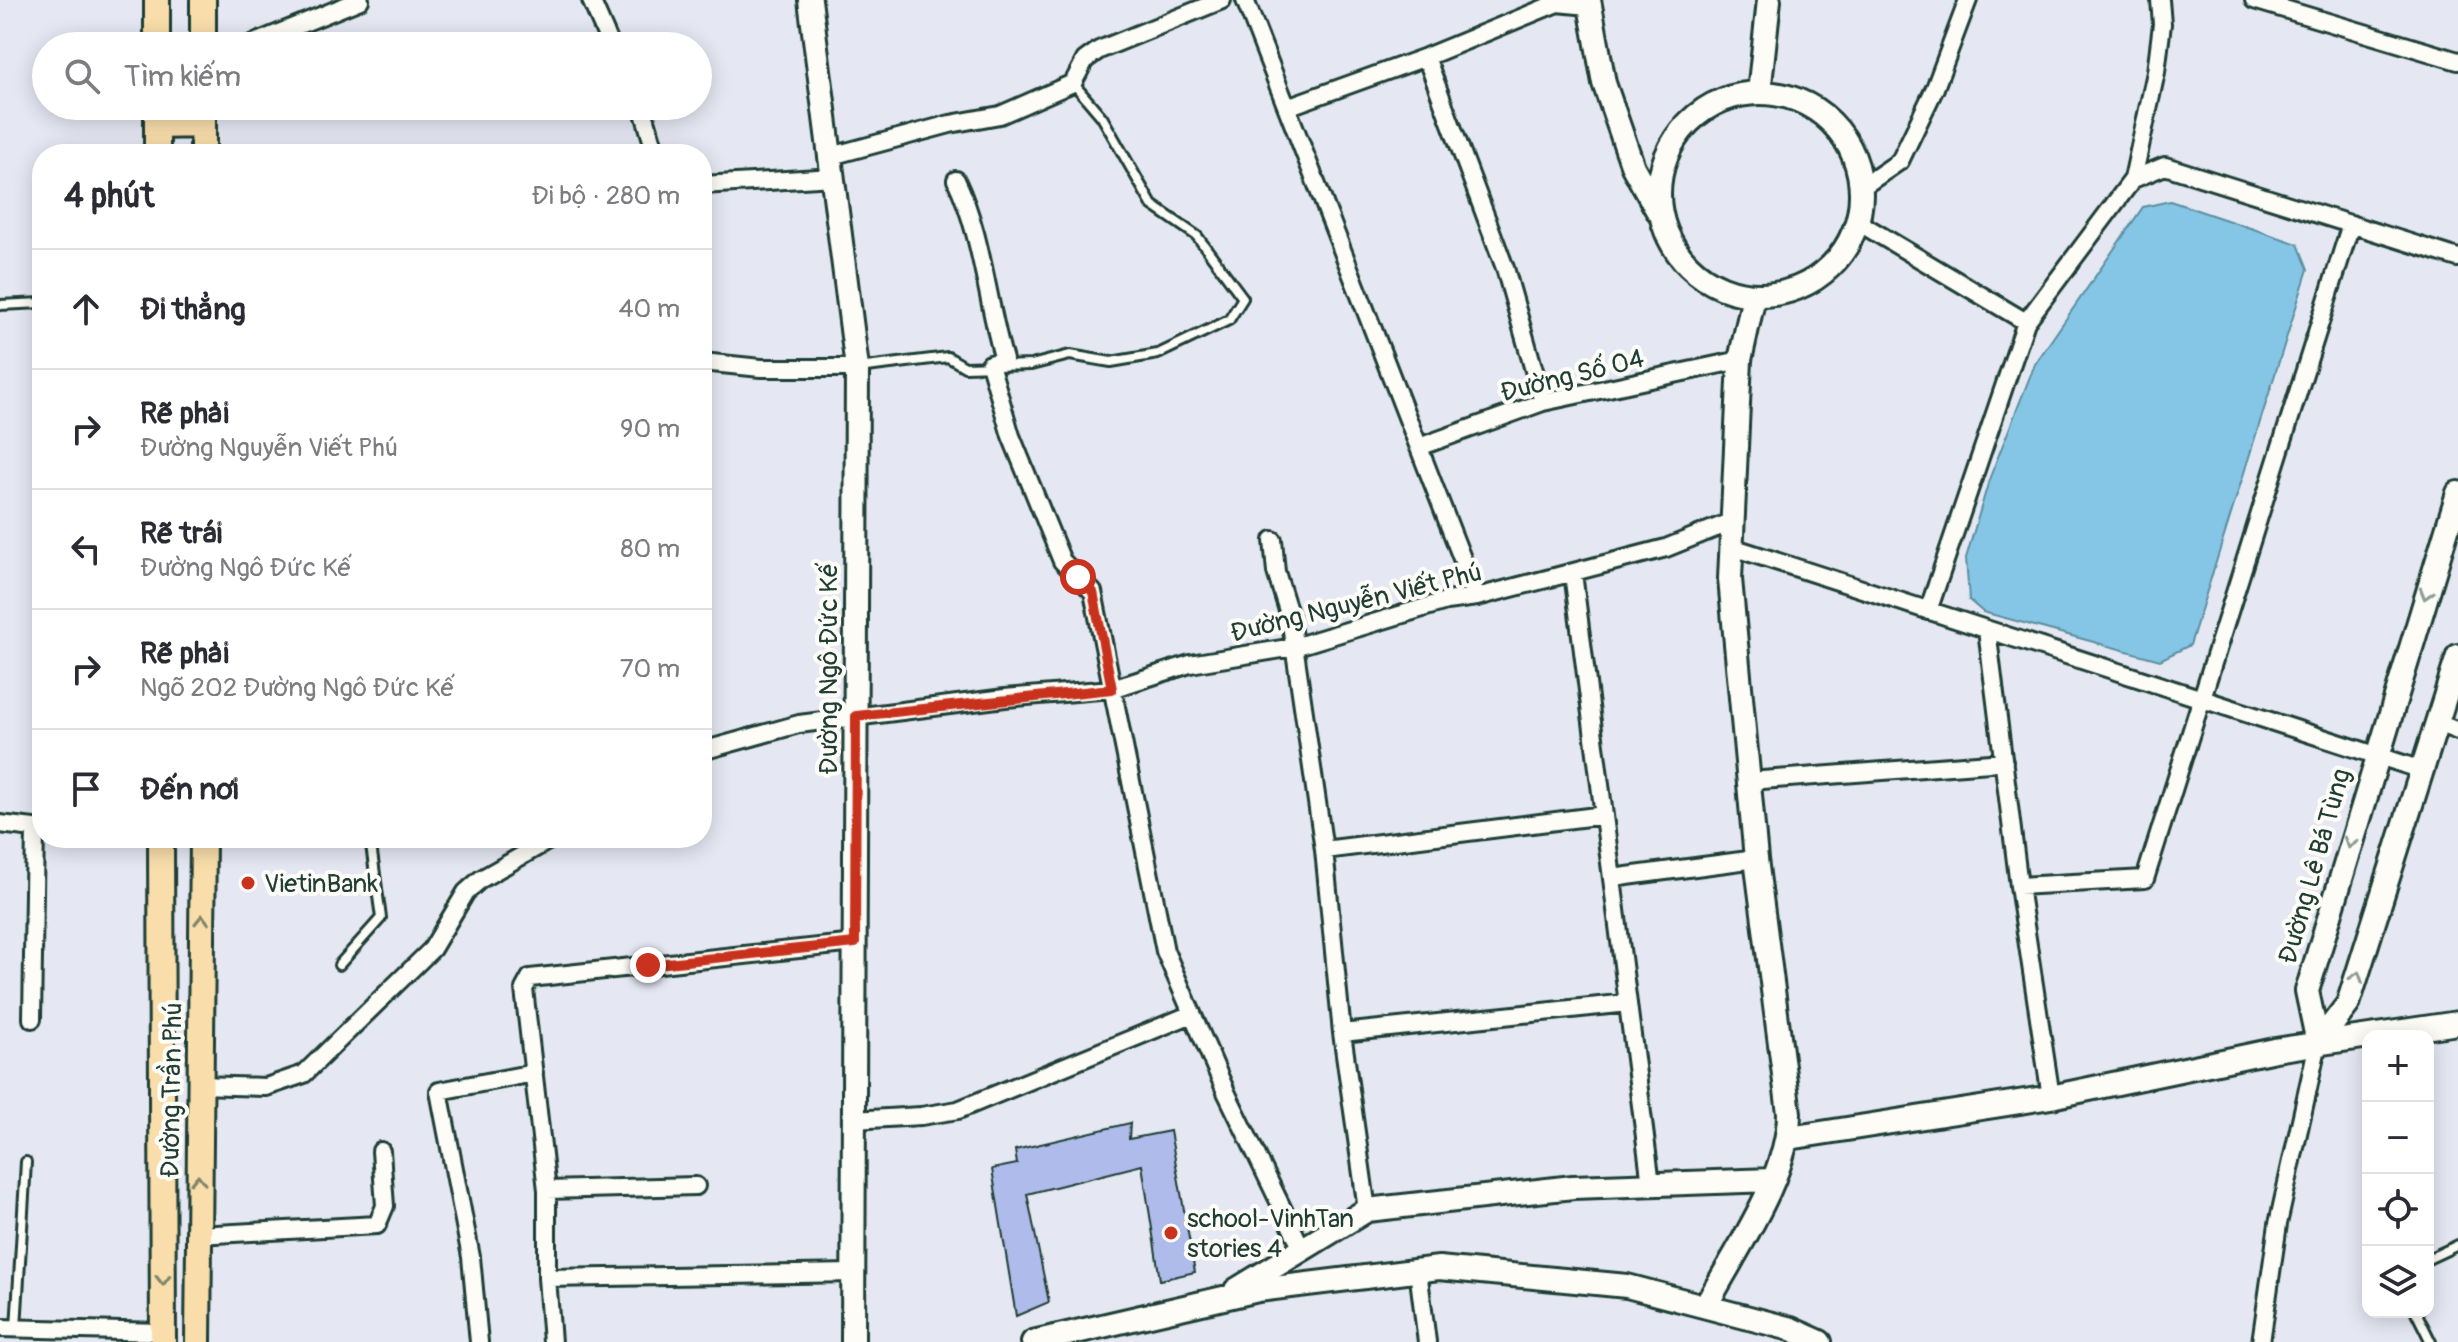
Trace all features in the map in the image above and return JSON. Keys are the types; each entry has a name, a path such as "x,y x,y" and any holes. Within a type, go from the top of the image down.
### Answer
{"main road":[{"path":"157,0 157,32"},
{"path":"203,0 203,32"},
{"path":"157,120 157,144"},
{"path":"203,120 203,144"},
{"name":"Đường Trần Phú","path":"161,848 163,1337"},
{"name":"Đường Trần Phú","path":"198,1342 203,848"}],"street":[{"path":"281,32 360,0"},
{"path":"591,0 605,32"},
{"name":"Đường Ngô Đức Kế","path":"810,0 857,368 853,1342"},
{"path":"712,184 832,166 950,124 1000,115 1073,83 1085,60 1099,50 1222,0"},
{"path":"1245,0 1477,597"},
{"path":"1759,93 1769,0"},
{"path":"1862,187 1900,161 1935,88 1968,0"},
{"path":"1928,611 2026,322 2133,179 2156,72 2162,24 2160,0"},
{"path":"2254,0 2458,61"},
{"path":"1287,107 1426,57 1557,3 1589,3 1604,83 1633,167 1674,247 1695,272 1722,289 1754,296 1788,292 1819,277 1843,253 1858,222 1862,187 1854,153 1835,124 1808,103 1775,92 1741,93 1709,105 1684,126 1667,154 1659,185 1661,218"},
{"path":"1426,57 1505,268 1543,402"},
{"path":"646,120 653,144"},
{"path":"2133,179 2165,166 2458,258"},
{"path":"956,180 966,200 989,308 1004,360 990,364 1011,436 1062,561 1093,592 1119,713 1142,850 1165,951 1302,1249"},
{"path":"1858,222 2026,322"},
{"path":"2019,886 2145,879 2351,224"},
{"path":"1706,1306 1772,1180 1789,1138 1789,1113 1756,859 1730,579 1740,360 1754,296"},
{"name":"Đường Số 04","path":"1419,447 1543,402 1740,360"},
{"path":"712,363 761,368 857,368"},
{"name":"Đường Lê Bá Tùng","path":"2318,1043 2307,991 2458,493"},
{"name":"Đường Nguyễn Viết Phú","path":"712,748 799,724 1112,689 1190,664 1294,647 1446,601 1477,597 1666,548 1733,521"},
{"path":"1273,540 1294,647 1324,850 1342,1033 1367,1210"},
{"path":"1732,547 2422,770"},
{"path":"1573,573 1651,1184"},
{"path":"1987,630 2019,886 2051,1097"},
{"path":"2261,1342 2278,1224 2318,1043 2348,1004 2422,770 2448,727 2458,656"},
{"path":"1749,781 2004,762"},
{"path":"1324,850 1604,815"},
{"path":"0,824 32,828"},
{"path":"32,1019 38,848"},
{"path":"199,1085 266,1087 304,1074 432,949 466,892 481,879 535,848"},
{"path":"1612,878 1756,859"},
{"path":"552,1342 547,1278 547,1190 524,989 530,978 855,943"},
{"path":"1342,1033 1628,1003"},
{"path":"853,1120 921,1116 958,1110 1192,1014"},
{"path":"1789,1138 2051,1097 2318,1043 2458,1023"},
{"path":"479,1342 471,1257 439,1091 534,1073"},
{"path":"198,1235 377,1225 385,1206 381,1151"},
{"path":"1225,1297 1367,1210 1573,1187 1772,1180"},
{"path":"547,1190 696,1186"},
{"path":"1033,1342 1115,1334 1225,1297 1439,1268 1627,1286 1791,1329 1820,1342"},
{"path":"1418,1270 1427,1342"},
{"path":"547,1278 854,1273"},
{"path":"8,1328 163,1337"}],"lane":[{"path":"857,368 948,357 965,367 1031,365 1070,355 1111,362 1158,354 1229,320 1243,298 1197,236 1152,205 1102,117 1073,83"},
{"path":"0,305 32,303"},
{"path":"339,965 381,918 371,848"},
{"path":"8,1328 26,1162"},
{"path":"2434,1256 2458,1245"},
{"path":"2419,1318 2431,1342"}],"water":[{"path":"2170,201 2298,244 2308,269 2190,645 2160,660 1983,612 1969,600 1966,558 1990,477 2035,364 2143,207"}],"building":[{"name":"school-VinhTan stories 4","path":"1130,1123 1129,1139 1170,1131 1195,1272 1160,1280 1142,1165 1027,1194 1049,1302 1016,1316 992,1169 1017,1164 1015,1150"}],"place":[{"name":"VietinBank","path":"248,883"},
{"name":"school-VinhTan stories 4","path":"1171,1233"}],"route":[{"path":"648,965 855,943 856,716 1112,689 1093,592 1078,577"}]}
